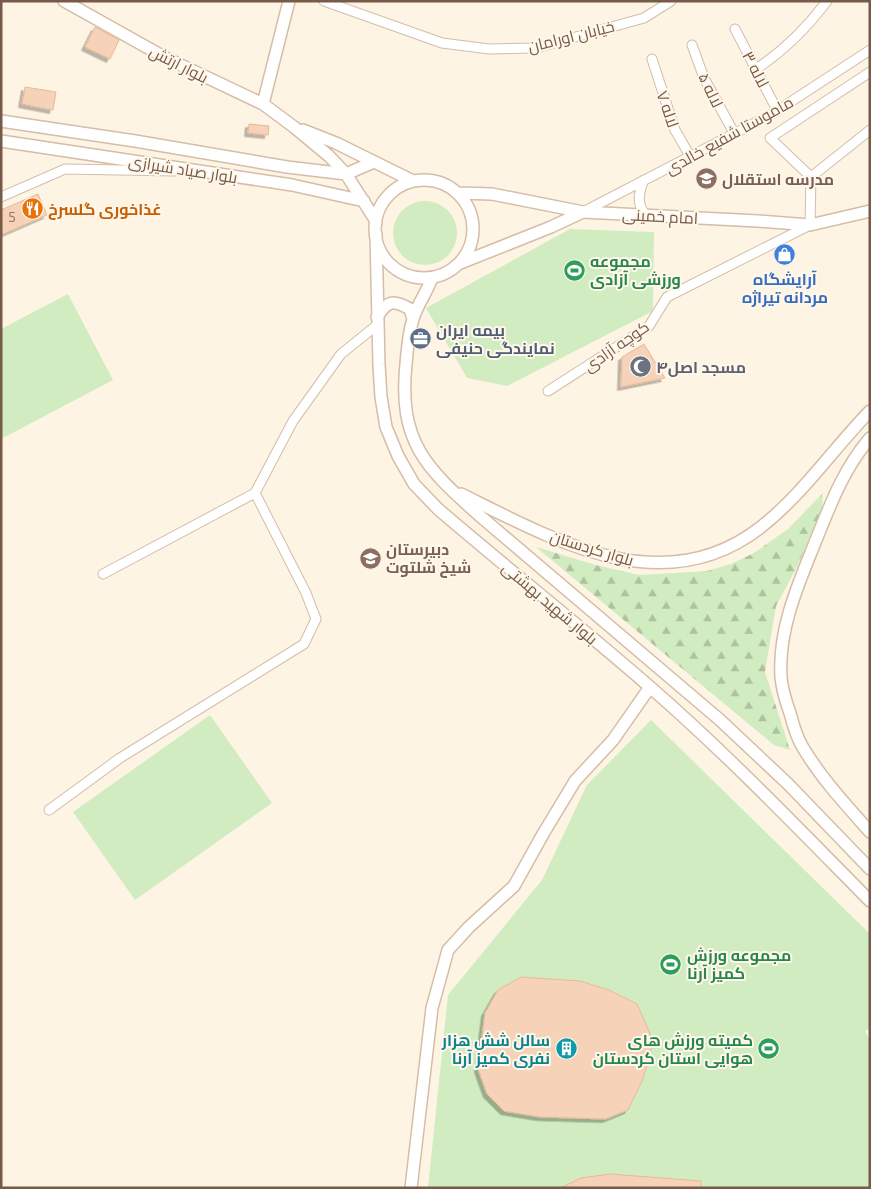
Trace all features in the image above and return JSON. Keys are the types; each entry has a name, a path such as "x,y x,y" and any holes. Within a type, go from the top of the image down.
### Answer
{"main road":[{"name":"بلوار ارتش","path":"64,1 166,58 263,104 294,127"},
{"path":"263,104 289,1"},
{"name":"بلوار صیاد شیرازی","path":"1,121 287,167 346,174"},
{"path":"5,143 18,124"},
{"path":"294,127 336,143 413,181"},
{"path":"294,127 329,156 346,174 376,221 376,231 380,250 389,263 401,272 416,278 432,278 446,273 458,264 468,252 473,236 472,220 467,205 458,193 444,184 429,180 413,181 398,188 386,198 378,212 376,231"},
{"path":"95,156 96,135"},
{"name":"بلوار صیاد شیرازی","path":"5,143 292,185 364,201"},
{"path":"197,172 200,153"},
{"path":"346,174 374,162"},
{"path":"458,193 492,194 583,212"},
{"name":"امام خمینی","path":"458,264 551,227 583,212 645,214 810,226 870,211"},
{"name":"بلوار شهید بهشتی","path":"376,231 377,321 381,396 386,427 398,456 414,484 438,509 650,687 768,798 870,901"},
{"name":"بلوار شهید بهشتی","path":"432,278 413,319 404,385 408,419 417,449 429,466 447,487 720,720 788,784 870,869"},
{"path":"377,321 383,307 390,303 398,302 410,309 413,319"},
{"name":"بلوار کردستان","path":"447,487 518,523 580,548 617,559 644,563 688,561 720,552 761,527 814,475 849,432 870,411"},
{"path":"870,438 843,476 802,574 783,635 781,678 785,697 801,744 819,772 870,832"},
{"path":"411,1188 432,1008 448,950 469,927 514,886 542,834 575,781 613,740 650,687"}],"street":[{"name":"خیابان اورامان","path":"324,1 442,43 489,49 536,48 644,18 671,1"},
{"path":"756,70 780,54 827,1"},
{"name":"لاله ۳","path":"734,29 777,110"},
{"name":"لاله ۵","path":"692,46 704,78 734,134"},
{"name":"ماموستا شفیع خالدی","path":"583,212 777,110 870,50"},
{"name":"لاله ۷","path":"652,59 675,130 690,156"},
{"path":"810,226 811,178 770,138 870,72"},
{"path":"811,178 870,130"},
{"path":"92,170 95,156"},
{"path":"1,197 65,169 197,172"},
{"path":"644,180 639,197 640,207 645,214"},
{"name":"کوچه آزادی","path":"548,391 649,326 667,297 810,226"},
{"path":"103,574 256,493 293,421 341,354 377,321"},
{"path":"49,810 120,758 304,644 316,620 306,593 256,493"}],"green space":[{"path":"419,201 431,201 448,210 455,221 457,233 455,245 448,256 431,265 419,265 407,260 398,251 393,239 393,227 398,215 407,206"},
{"name":"مجموعه ورزشی آزادی","path":"570,229 654,232 653,311 507,386 467,378 426,308"},
{"path":"68,294 113,380 1,439 1,329"},
{"path":"823,493 822,508 797,567 776,606 765,672 790,750 774,745 536,547 596,565 639,575 707,571 731,564 754,553 788,529"},
{"path":"210,715 272,803 135,900 73,812"},
{"name":"مجموعه ورزش کمیز آرنا","path":"651,720 870,934 870,1029 865,1031 870,1040 870,1188 428,1188 448,995 542,880 587,785"}],"building":[{"path":"95,27 119,40 110,59 85,47"},
{"path":"25,87 56,92 53,110 22,104"},
{"path":"249,124 269,126 268,135 248,133"},
{"path":"38,194 47,215 1,235 1,210"},
{"name":"مسجد اصل۴","path":"644,344 665,378 621,387 622,357"},
{"name":"سالن شش هزار نفری کمیز آرنا","path":"521,977 580,981 609,990 637,1004 653,1040 642,1081 628,1110 606,1119 540,1117 504,1111 487,1094 478,1069 485,1013 498,990"},
{"path":"610,1174 701,1181 701,1188 560,1188 581,1178"}],"place":[{"name":"مدرسه استقلال","path":"706,179"},
{"name":"غذاخوری گلسرخ","path":"32,209"},
{"name":"آرایشگاه مردانه تیراژه","path":"785,255"},
{"name":"مجموعه ورزشی آزادی","path":"574,270"},
{"name":"بیمه ایران نمایندگی حنیفی","path":"420,339"},
{"name":"مسجد اصل۴","path":"640,367"},
{"name":"دبیرستان شیخ شلتوت","path":"370,558"},
{"name":"مجموعه ورزش کمیز آرنا","path":"671,964"},
{"name":"سالن شش هزار نفری کمیز آرنا","path":"566,1049"},
{"name":"کمیته ورزش های هوایی استان کردستان","path":"769,1049"}]}
